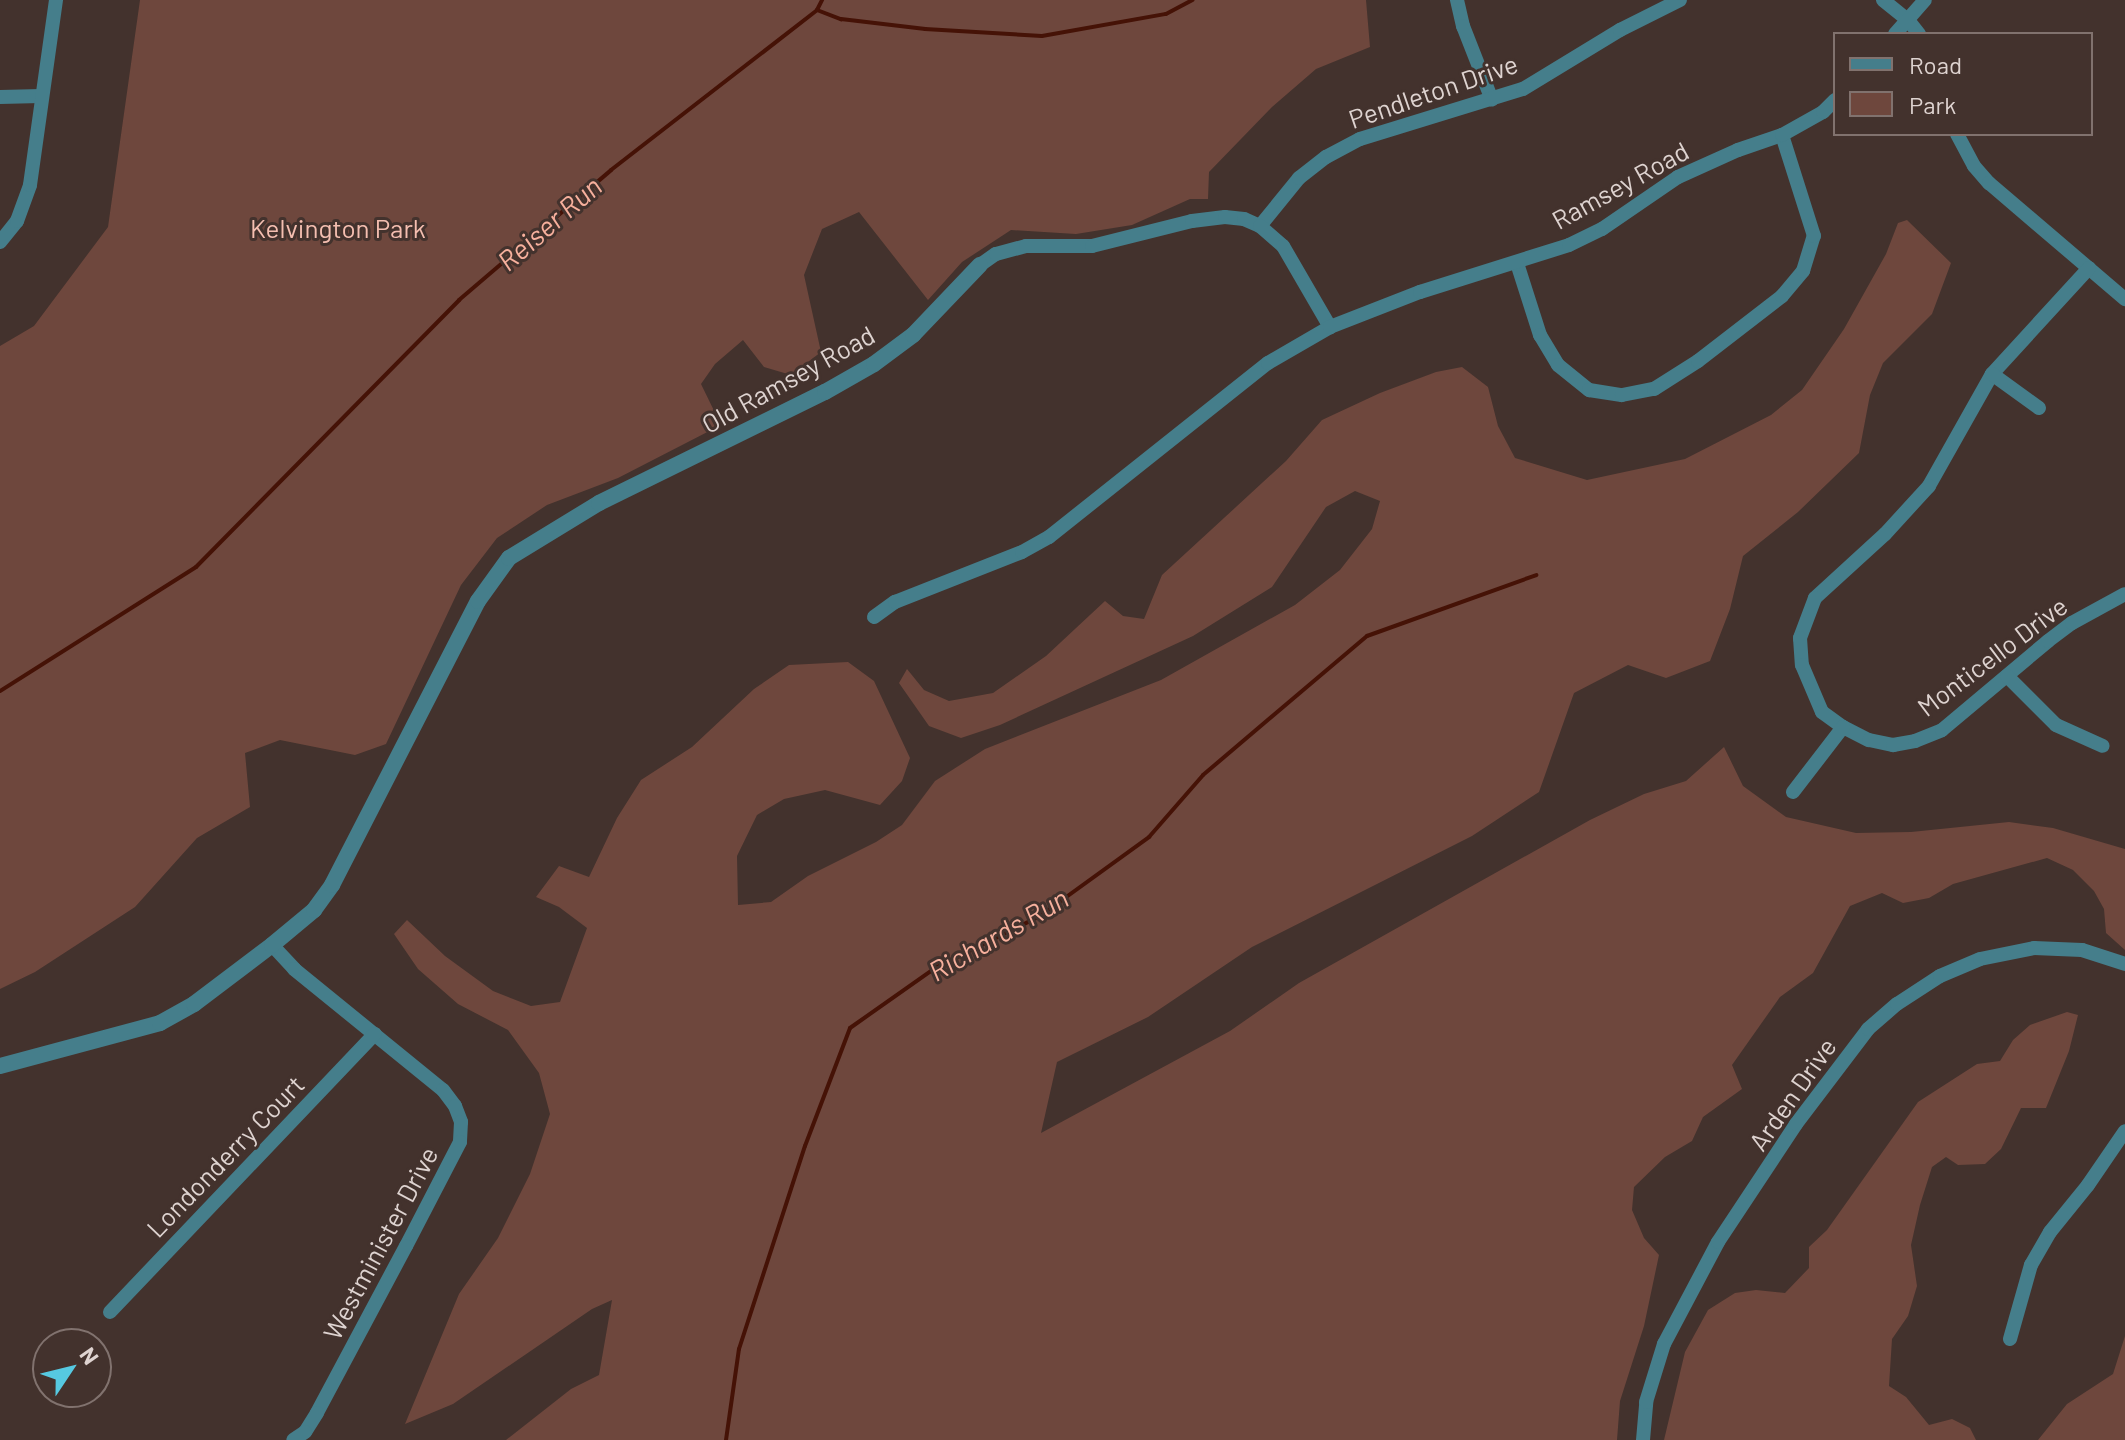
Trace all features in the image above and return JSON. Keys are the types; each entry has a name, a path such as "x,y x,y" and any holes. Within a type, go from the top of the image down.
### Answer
{"street":[{"path":"0,242 17,221 30,185 56,0"},
{"path":"1457,0 1463,26 1492,100"},
{"name":"Pendleton Drive","path":"1260,226 1299,178 1326,157 1360,139 1523,89 1620,30 1680,0"},
{"path":"1883,0 1917,32"},
{"path":"1897,32 1925,0"},
{"path":"0,97 41,96"},
{"name":"Ramsey Road","path":"1330,327 1420,292 1569,245 1602,229 1678,177 1782,135 1823,112 1833,102"},
{"path":"1517,263 1540,335 1558,365 1589,390 1622,395 1654,389 1698,361 1782,296 1803,271 1814,236 1782,135"},
{"path":"1958,136 1974,166 1989,183 2125,299"},
{"name":"Old Ramsey Road","path":"0,1066 160,1023 194,1004 314,910 332,885 478,601 509,558 599,503 811,400 874,364 913,335 980,265 996,254 1013,248 1092,246 1225,217 1260,226"},
{"path":"874,617 895,602 1022,552 1049,537 1268,363 1330,327 1296,264 1260,226"},
{"name":"Monticello Drive","path":"2089,268 1992,374 1929,486 1885,534 1815,598 1800,638 1802,665 1822,712 1843,727 1869,740 1893,745 1915,741 1942,730 2072,623 2125,594"},
{"path":"1992,374 2039,408"},
{"path":"2007,676 2056,725 2103,746"},
{"path":"1793,792 1843,727"},
{"name":"Westminister Drive","path":"272,945 294,969 443,1090 455,1106 461,1122 460,1142 317,1413 305,1432 293,1440"},
{"name":"Arden Drive","path":"1643,1440 1646,1402 1664,1344 1718,1242 1796,1124 1868,1029 1940,976 1980,959 2034,948 2082,950 2125,964"},
{"name":"Londonderry Court","path":"110,1312 375,1034"},
{"path":"2010,1339 2031,1265 2050,1232 2088,1185 2125,1131"}],"green space":[{"name":"Kelvington Park","path":"140,0 1366,0 1370,47 1316,69 1272,107 1209,172 1208,199 1190,199 1132,225 1076,234 1011,230 962,262 928,300 859,212 822,229 804,275 821,352 791,375 764,367 743,340 715,364 701,384 721,425 618,478 547,505 497,538 461,585 386,744 355,755 280,740 245,753 250,807 197,838 135,907 35,972 0,989 0,346 34,326 108,227"},
{"path":"1907,220 1951,263 1932,314 1883,363 1870,395 1859,453 1798,512 1743,556 1730,609 1710,661 1666,678 1628,665 1574,693 1539,792 1472,836 1252,947 1148,1017 1057,1062 1041,1133 1230,1031 1299,983 1590,820 1644,794 1686,781 1724,747 1743,786 1786,817 1856,833 1911,832 2009,822 2053,828 2125,849 2125,950 2106,933 2104,909 2094,891 2073,870 2047,858 1953,884 1929,898 1903,903 1882,893 1850,906 1813,973 1780,997 1732,1065 1742,1089 1703,1117 1692,1141 1665,1157 1634,1187 1632,1210 1644,1238 1659,1255 1644,1326 1620,1401 1617,1440 506,1440 571,1389 599,1375 612,1300 592,1309 453,1404 405,1424 459,1294 498,1238 530,1174 550,1114 539,1073 508,1030 458,1004 418,969 394,934 407,920 445,956 493,991 531,1006 560,1002 587,928 559,907 536,897 559,866 589,877 617,818 641,780 692,747 754,689 789,665 848,662 874,681 910,758 902,781 880,805 825,790 784,799 757,815 737,856 738,905 771,902 808,876 876,842 902,825 935,781 985,749 1161,680 1295,605 1340,570 1372,529 1380,501 1355,491 1326,507 1272,587 1193,636 1000,725 961,738 929,726 899,683 907,669 924,690 949,701 993,693 1046,656 1105,601 1123,616 1144,619 1162,575 1286,461 1322,420 1380,393 1436,372 1462,367 1488,387 1498,426 1515,458 1587,480 1685,459 1771,415 1802,390 1844,329 1886,254 1898,223"},
{"path":"2067,1012 2078,1015 2069,1051 2046,1108 2021,1108 2001,1149 1985,1164 1958,1165 1946,1157 1932,1167 1911,1245 1917,1286 1908,1316 1892,1339 1889,1386 1906,1397 1929,1425 1952,1419 1970,1428 1976,1440 1664,1440 1685,1352 1708,1310 1735,1293 1756,1290 1785,1293 1809,1268 1809,1247 1827,1230 1918,1102 1977,1064 2000,1061 2013,1040 2030,1025"},
{"path":"2125,1336 2125,1440 2038,1440 2067,1404 2113,1374"}],"waterway":[{"name":"Reiser Run","path":"0,691 196,567 459,300 611,170 817,10 822,0"},
{"name":"Reiser Run","path":"817,10 841,19 925,29 1042,36 1166,14 1192,0"},
{"name":"Richards Run","path":"726,1440 739,1349 805,1146 850,1028 935,968 1040,916 1149,837 1203,775 1367,636 1536,575"}]}
